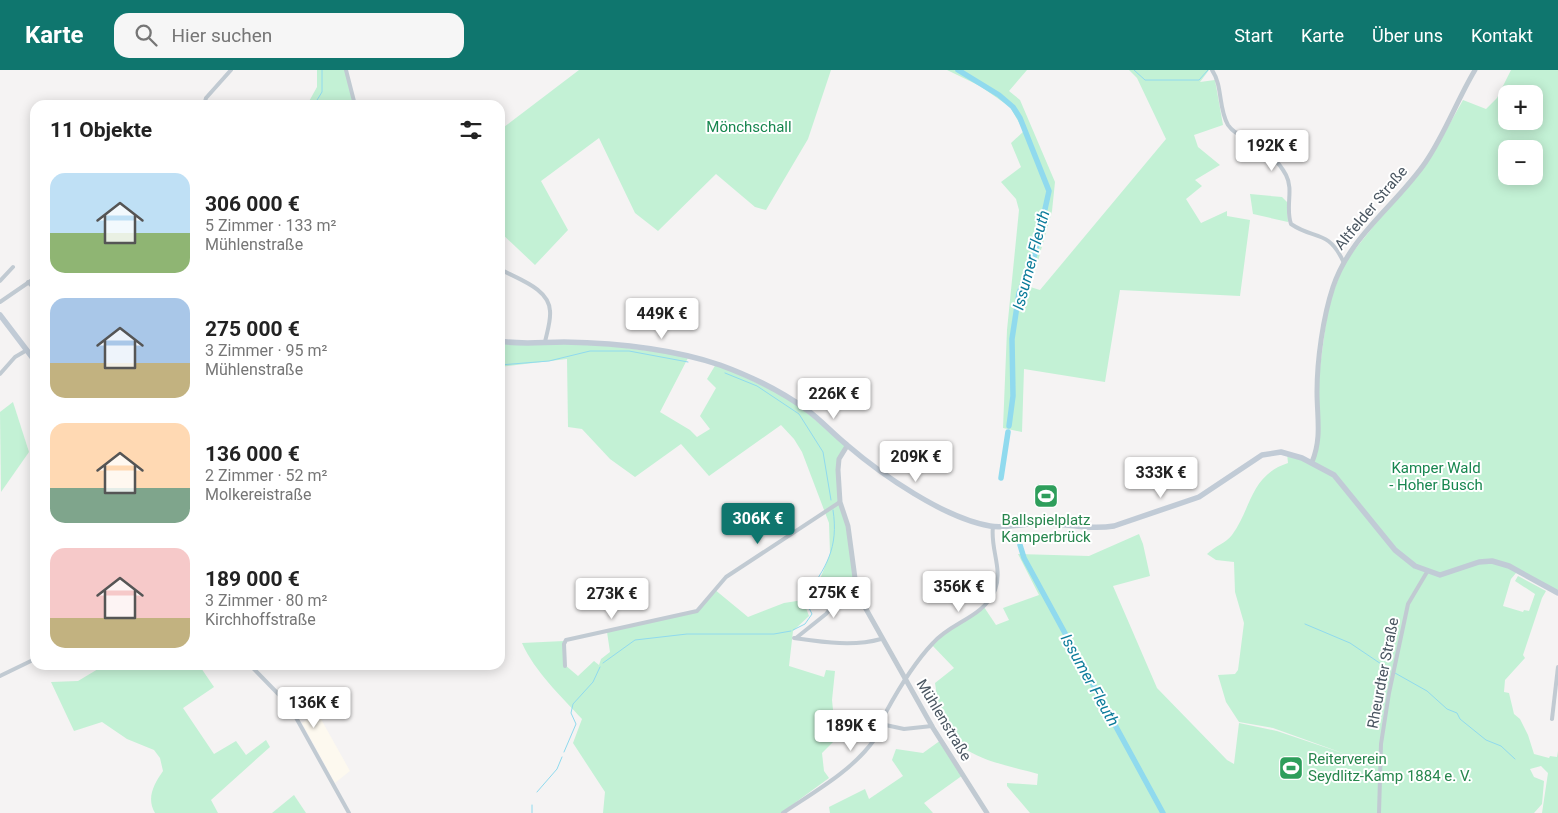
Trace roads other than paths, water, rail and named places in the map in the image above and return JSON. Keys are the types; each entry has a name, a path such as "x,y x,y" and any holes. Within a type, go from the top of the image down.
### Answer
{"main road":[{"path":"0,315 30,354"},
{"path":"505,342 524,344 545,342 588,343 653,349 714,363 754,379 789,398 807,410 847,446 918,497 978,523 993,527 1029,523 1100,528 1114,526 1200,497 1262,455 1280,452 1312,462 1334,475 1404,559 1427,572 1446,574 1479,562 1492,561 1509,566 1558,593"}],"street":[{"path":"206,100 208,94 231,70"},
{"path":"346,70 354,100"},
{"path":"1212,70 1216,76 1224,115 1230,128 1265,151 1286,176 1289,186 1288,210 1291,224 1324,237 1332,243 1343,261"},
{"name":"Altfelder Straße","path":"1312,462 1319,438 1317,391 1323,338 1333,288 1343,261 1355,244 1410,183 1425,163 1476,70"},
{"path":"0,281 13,267"},
{"path":"505,272 534,287 547,300 550,310 545,342"},
{"path":"0,302 28,282"},
{"path":"0,374 15,357 27,350"},
{"name":"Mühlenstraße","path":"847,446 839,458 840,502 848,526 857,593 881,639 932,726 987,813"},
{"path":"565,666 564,644 566,640 697,611 726,577 840,502"},
{"path":"783,813 831,780 861,755 876,738 881,724 905,680 939,636 980,610 992,596 998,578 992,537 993,527"},
{"name":"Rheurdter Straße","path":"1379,813 1381,744 1391,684 1408,604 1427,572"},
{"path":"854,581 826,614 795,638 828,643 866,642 881,639"},
{"path":"0,676 30,661"},
{"path":"1552,719 1558,667"},
{"path":"255,670 288,705 349,813"},
{"path":"881,724 892,728 911,730 932,726"}],"waterway":[{"path":"317,100 322,92 322,70"},
{"name":"Issumer Fleuth","path":"958,70 999,95 1013,107 1020,118 1049,191 1035,254 1019,293 1012,339 1013,396 1009,426"},
{"path":"1134,70 1145,80 1199,80 1208,70"},
{"path":"505,365 549,361 590,351 629,351 688,362"},
{"path":"725,373 757,386 799,414 823,452 831,500"},
{"name":"Issumer Fleuth","path":"1001,478 1008,432"},
{"path":"793,630 805,624 812,614 804,598 819,577 829,557 834,536 833,510"},
{"name":"Issumer Fleuth","path":"1020,545 1024,558 1163,813"},
{"path":"1305,624 1350,643 1390,670"},
{"path":"603,663 635,640 687,634 774,634 791,631"},
{"path":"564,752 576,724 571,713 573,704 593,682 600,667"},
{"path":"1395,673 1427,691 1447,709 1457,713 1460,719 1486,740 1501,746 1515,759"},
{"path":"537,792 557,769 562,757"},
{"path":"532,805 532,813"}],"place":[{"name":"Ballspielplatz Kamperbrück","path":"1046,496"},
{"name":"Reiterverein Seydlitz-Kamp 1884 e. V.","path":"1291,768"}],"park label":[{"name":"Mönchschall","path":"749,127"},
{"name":"Kamper Wald - Hoher Busch","path":"1436,476"}]}
